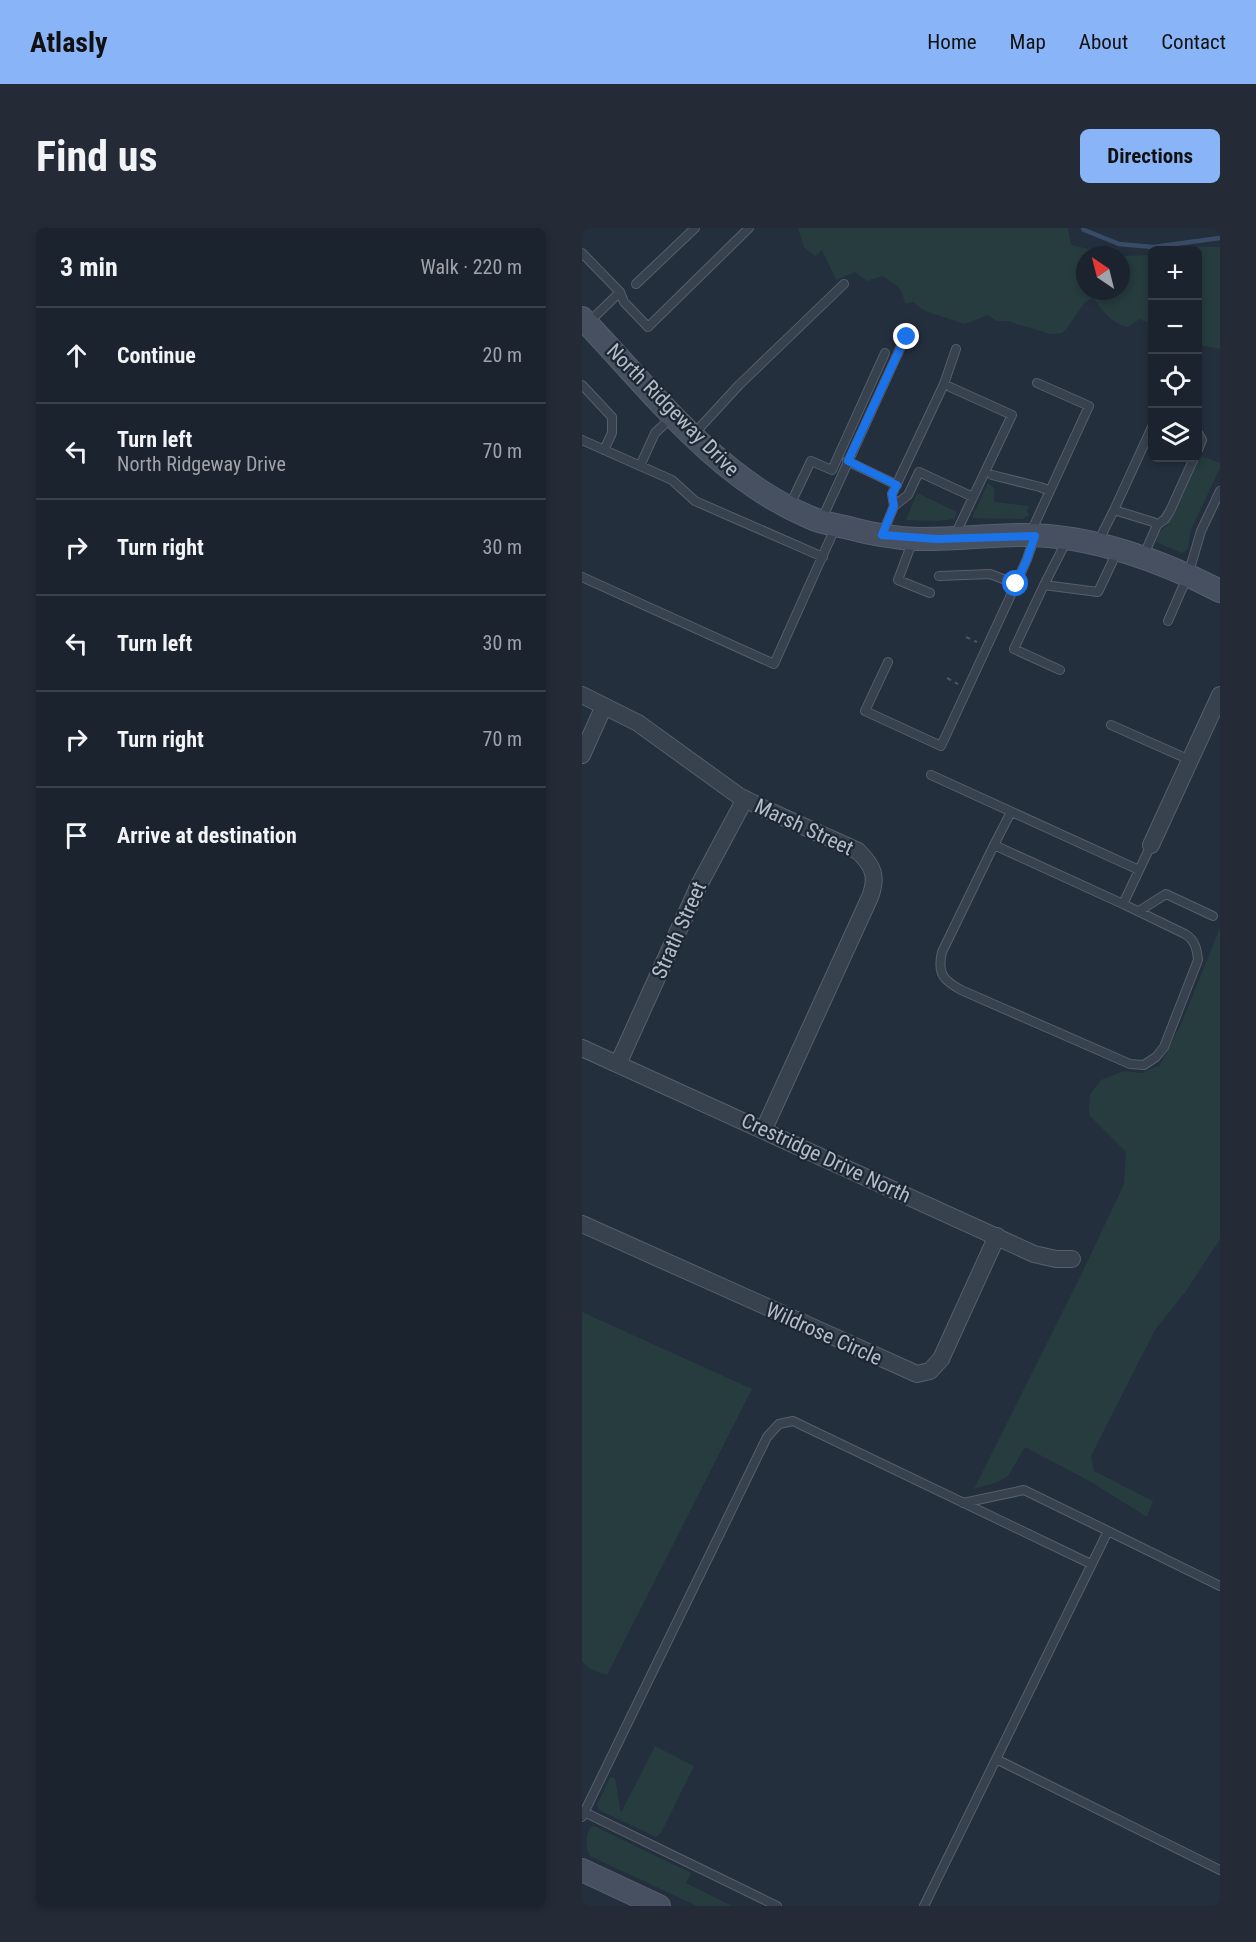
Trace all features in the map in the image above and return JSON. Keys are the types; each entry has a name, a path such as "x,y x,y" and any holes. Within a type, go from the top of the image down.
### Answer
{"street":[{"name":"North Ridgeway Drive","path":"585,321 693,436 748,484 789,507 828,523 882,535 913,538 1032,536 1107,547 1143,557 1217,586"},
{"name":"Marsh Street","path":"582,695 638,723 745,799 858,851 874,872 874,886 870,897 764,1129"},
{"path":"1151,845 1220,695"},
{"path":"582,755 604,706"},
{"name":"Strath Street","path":"618,1064 699,885 745,799"},
{"name":"Crestridge Drive North","path":"582,1048 1034,1254 1056,1259 1072,1259"},
{"name":"Wildrose Circle","path":"582,1224 917,1374 930,1371 941,1359 997,1236"},
{"path":"582,1870 659,1906"}],"lane":[{"path":"636,284 695,228"},
{"path":"582,253 620,292 624,302 648,327 749,228"},
{"path":"693,436 739,385 844,284"},
{"path":"585,321 620,292"},
{"path":"582,577 774,664 823,557 828,523 848,461 907,337"},
{"path":"894,506 892,494 944,384 956,349"},
{"path":"789,507 811,461 832,471 885,353"},
{"path":"888,662 865,711 941,746 1027,559 1032,536 1050,491 1089,406 1037,383"},
{"path":"582,385 612,417 612,433 604,450"},
{"path":"950,387 1012,415 953,538"},
{"path":"640,466 655,433 674,415"},
{"path":"1044,585 1098,592 1114,510 1148,436"},
{"path":"582,440 672,480 695,501 823,557"},
{"path":"848,461 897,485"},
{"path":"1143,557 1157,525 1170,511 1192,462"},
{"path":"882,535 894,506 908,495 919,472 973,497"},
{"path":"992,475 1050,491"},
{"path":"1168,621 1188,575 1202,531 1220,491"},
{"path":"1114,510 1157,525"},
{"path":"913,538 898,580 930,593"},
{"path":"1060,670 1014,649 1067,540"},
{"path":"939,576 990,574 1016,584"},
{"path":"1111,725 1190,760"},
{"path":"931,776 1139,870"},
{"path":"994,845 1192,938 1197,949 1198,960 1164,1047 1156,1058 1144,1065 1130,1064 961,990 949,983 941,974 939,963 942,952 994,845 1011,812"},
{"path":"1123,904 1151,845"},
{"path":"1139,912 1166,894 1213,916"},
{"path":"777,1906 583,1814 766,1437 779,1424 793,1421 1091,1564"},
{"path":"962,1503 1024,1490 1220,1586"},
{"path":"924,1906 1107,1531"},
{"path":"996,1759 1220,1870"}],"green space":[{"path":"798,228 1068,228 1071,245 1076,246 1076,300 1089,300 1085,302 1062,333 1051,334 1007,321 996,321 988,315 965,324 925,311 913,302 905,304 900,290 882,276 867,281 855,272 836,280 822,250 815,256 804,247"},
{"path":"1202,247 1220,247 1220,349 1202,346"},
{"path":"1148,255 1148,322 1139,319 1128,327 1117,323 1095,300 1130,300 1130,256"},
{"path":"1202,456 1220,463 1220,468 1191,530 1188,549 1182,553 1156,542 1159,532 1166,526 1196,462 1202,462"},
{"path":"988,483 994,488 994,502 1029,506 1027,511 1029,515 1022,519 973,518"},
{"path":"917,493 957,512 954,519 906,520"},
{"path":"1220,928 1220,1239 1186,1291 1155,1330 1091,1456 1094,1471 1153,1501 1147,1517 1091,1482 1025,1447 1008,1476 998,1482 974,1489 1124,1184 1126,1152 1089,1115 1090,1094 1101,1080 1124,1071 1142,1073 1160,1065 1181,1024"},
{"path":"582,1312 752,1389 607,1675 590,1669 582,1661"},
{"path":"655,1746 694,1766 661,1833 656,1837 599,1810 597,1805 612,1777 615,1779 621,1813"},
{"path":"594,1826 691,1873 686,1883 732,1906 697,1906 590,1856 586,1839 590,1828"}],"waterway":[{"path":"1083,228 1119,244 1153,247 1220,238"}],"route":[{"path":"907,337 848,461 897,485 892,494 894,506 882,535 936,539 1035,536 1016,584"}]}
